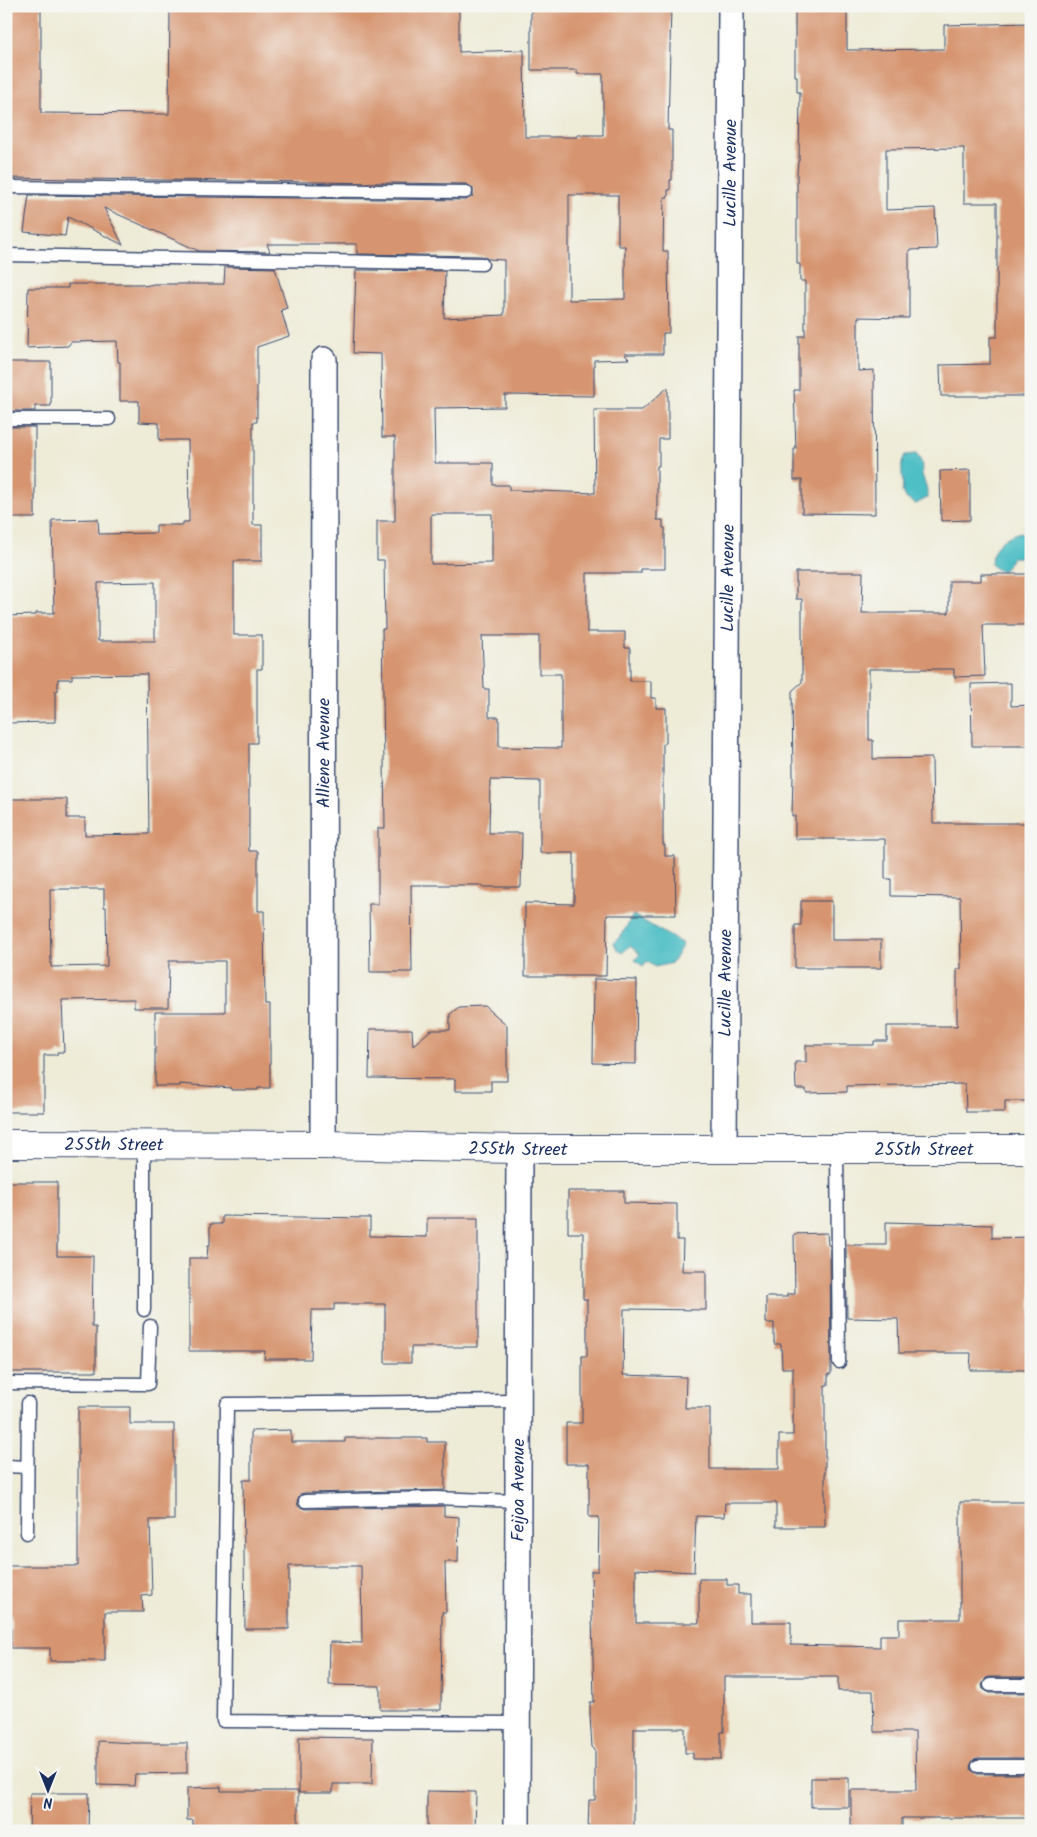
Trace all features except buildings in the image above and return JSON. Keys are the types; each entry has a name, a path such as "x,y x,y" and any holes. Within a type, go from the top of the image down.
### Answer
{"street":[{"name":"Lucille Avenue","path":"724,1150 731,6"},
{"name":"Alliene Avenue","path":"323,1145 324,360"},
{"name":"255th Street","path":"6,1144 323,1145 519,1150 1031,1149"},
{"name":"Feijoa Avenue","path":"518,1831 519,1150"}],"lane":[{"path":"6,187 466,192"},
{"path":"6,255 482,264"},
{"path":"6,419 109,419"},
{"path":"144,1145 144,1310"},
{"path":"837,1150 839,1362"},
{"path":"6,1383 148,1384 150,1326"},
{"path":"518,1722 223,1721 227,1404 519,1401"},
{"path":"27,1533 28,1403"},
{"path":"6,1466 28,1467"},
{"path":"305,1501 435,1498 518,1502"},
{"path":"990,1685 1031,1685"},
{"path":"978,1766 1031,1766"}],"water":[{"path":"916,454 922,464 927,498 916,504 907,499 902,491 902,468 905,455"},
{"path":"1021,532 1028,537 1027,549 1020,557 1013,557 1004,570 998,570 991,565 993,552 996,547 1004,539"},
{"path":"633,915 683,944 672,963 655,967 647,961 643,966 635,960 640,954 630,946 622,953 617,949 614,943 623,933"}]}
